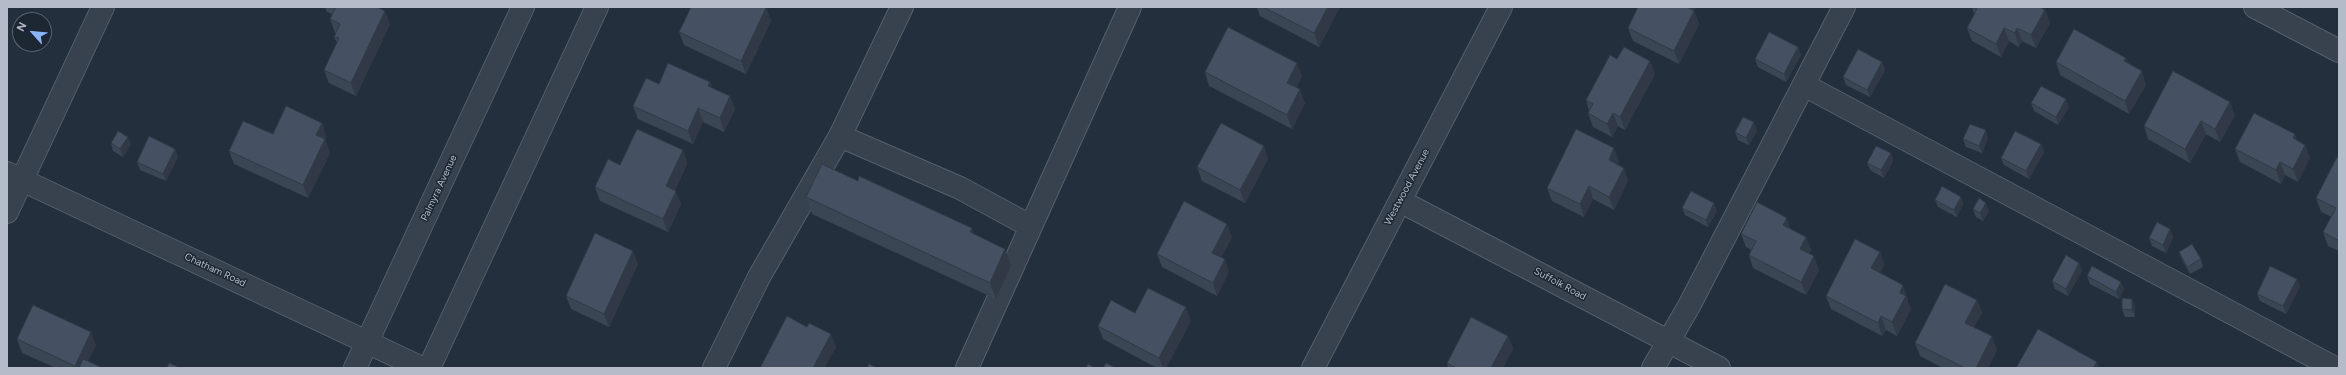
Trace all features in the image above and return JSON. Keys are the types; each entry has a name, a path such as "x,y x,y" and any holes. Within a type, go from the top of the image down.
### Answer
{"street":[{"path":"7,212 14,176 103,7"},
{"name":"Palmyra Avenue","path":"355,368 523,7"},
{"path":"429,368 597,7"},
{"path":"714,368 759,277 840,136 902,7"},
{"path":"966,368 1130,7"},
{"name":"Westwood Avenue","path":"1313,368 1501,7"},
{"path":"1653,368 1689,306 1844,7"},
{"path":"2255,7 2339,51"},
{"path":"1804,85 2335,368"},
{"path":"840,136 960,188 1030,226"},
{"name":"Chatham Road","path":"14,176 368,341 422,368"},
{"name":"Suffolk Road","path":"1400,201 1719,368"}],"building":[{"path":"336,7 377,7 385,11 351,83 324,70 339,38 334,37 340,24 330,19"},
{"path":"691,7 766,8 741,61 679,32"},
{"path":"1263,7 1328,7 1314,33"},
{"path":"1638,7 1687,7 1694,11 1674,51 1628,28"},
{"path":"1973,7 2040,7 2045,10 2031,35 2017,28 2015,33 2004,28 1996,44 1967,28 1977,9"},
{"path":"1228,27 1297,63 1287,83 1300,89 1287,115 1205,72"},
{"path":"2074,29 2126,58 2124,61 2142,71 2125,101 2056,62"},
{"path":"1769,32 1798,47 1784,74 1755,59"},
{"path":"1624,47 1650,61 1620,117 1613,113 1607,124 1588,113 1593,104 1586,100 1610,55 1617,59"},
{"path":"1858,49 1882,62 1867,90 1843,77"},
{"path":"668,63 710,82 708,86 730,96 720,118 698,108 688,131 633,106 646,78 659,84"},
{"path":"2173,71 2230,102 2215,129 2201,121 2185,149 2144,126"},
{"path":"2041,86 2066,99 2056,117 2031,103"},
{"path":"286,106 322,123 316,135 325,139 303,185 229,151 243,121 273,134"},
{"path":"2254,113 2295,134 2293,138 2305,145 2293,169 2280,162 2276,170 2235,149"},
{"path":"1743,117 1754,122 1746,138 1735,132"},
{"path":"1221,123 1264,146 1240,190 1197,167"},
{"path":"1970,124 1986,130 1979,146 1963,139"},
{"path":"637,129 683,150 666,186 676,191 663,219 595,187 608,159 620,165"},
{"path":"1576,129 1614,148 1609,160 1624,168 1609,197 1589,186 1580,204 1547,188"},
{"path":"118,131 128,137 120,149 111,143"},
{"path":"2015,131 2041,144 2026,171 2001,158"},
{"path":"149,136 175,149 163,174 137,162"},
{"path":"1876,146 1891,153 1881,170 1867,163"},
{"path":"2337,157 2339,158 2339,241 2323,232 2336,208 2316,198"},
{"path":"822,164 858,181 859,176 972,228 970,232 1005,249 990,283 806,197"},
{"path":"1942,186 1961,197 1954,210 1935,200"},
{"path":"1691,191 1714,203 1706,220 1682,208"},
{"path":"1979,198 1986,203 1980,213 1973,209"},
{"path":"1184,201 1227,224 1212,253 1225,259 1213,283 1157,254"},
{"path":"1757,202 1787,218 1783,225 1806,237 1800,249 1814,256 1801,282 1749,255 1756,241 1741,234"},
{"path":"2157,222 2170,229 2163,245 2149,238"},
{"path":"595,233 633,251 604,314 566,296"},
{"path":"1855,239 1880,252 1871,268 1903,285 1900,293 1906,296 1892,322 1881,316 1878,323 1826,296"},
{"path":"2192,244 2201,259 2187,267 2179,252"},
{"path":"2066,255 2079,263 2066,289 2052,281"},
{"path":"2092,266 2121,282 2116,292 2087,276"},
{"path":"2270,266 2297,279 2283,306 2257,294"},
{"path":"1945,284 1977,300 1965,323 1992,336 1976,368 1965,368 1915,343"},
{"path":"1148,288 1186,307 1159,358 1098,326 1111,300 1135,313"},
{"path":"2122,298 2132,299 2132,310 2122,309"},
{"path":"33,305 91,332 75,366 17,339"},
{"path":"787,316 807,327 809,323 831,334 813,368 760,368"},
{"path":"1471,317 1508,336 1491,368 1456,368 1447,363"},
{"path":"2038,329 2097,362 2093,368 2016,368"},
{"path":"83,359 103,368 79,368"},
{"path":"169,363 180,368 167,368"},
{"path":"1106,363 1116,368 1103,368"},
{"path":"869,364 877,368 867,368"},
{"path":"1088,364 1095,368 1086,368"}]}
